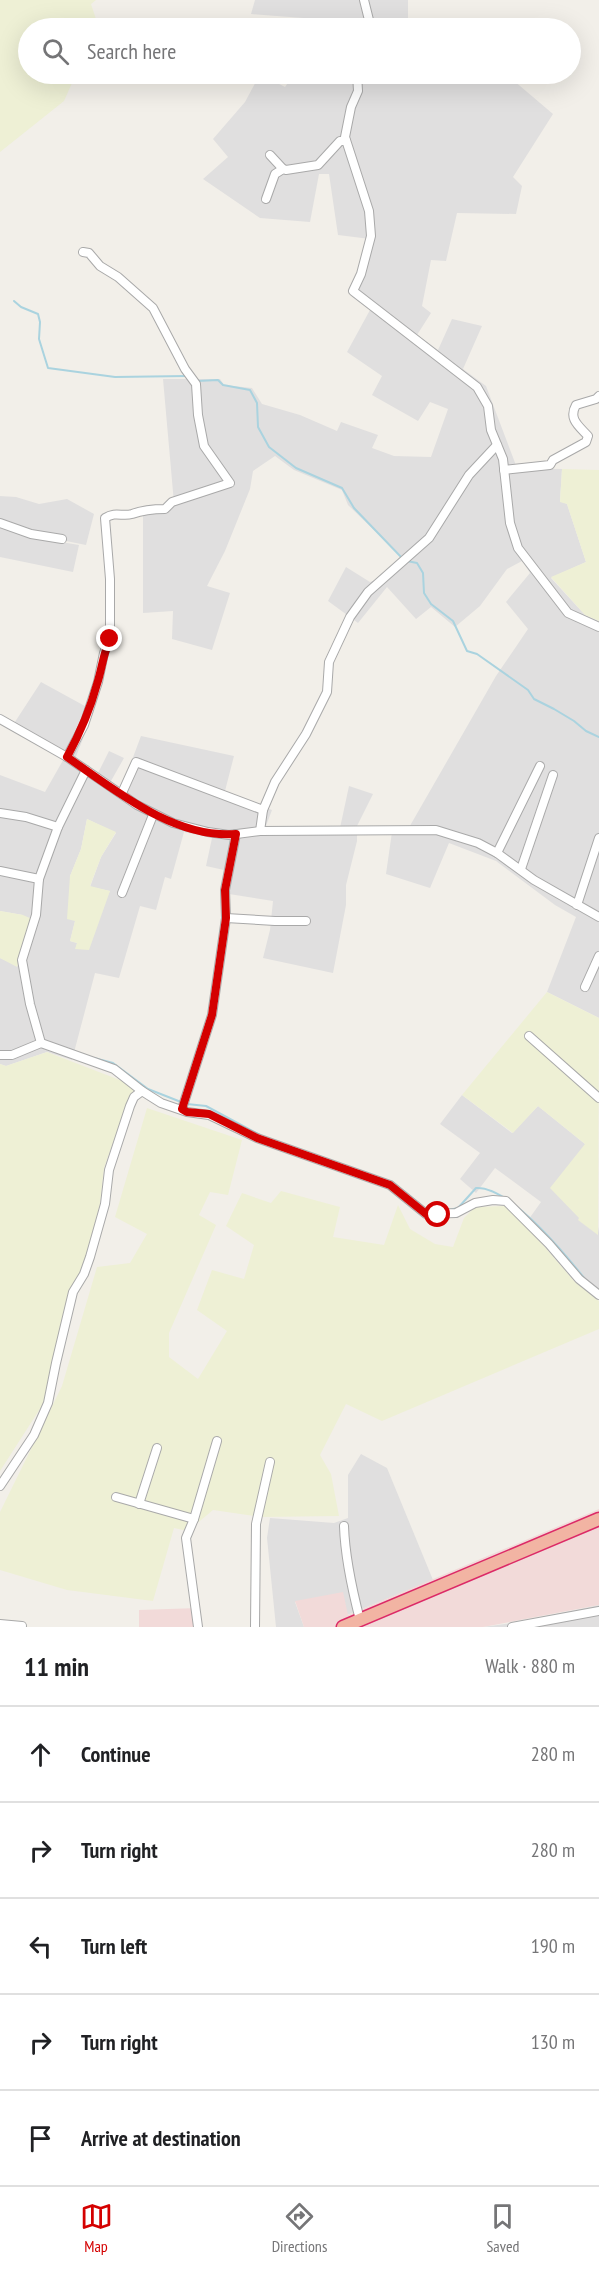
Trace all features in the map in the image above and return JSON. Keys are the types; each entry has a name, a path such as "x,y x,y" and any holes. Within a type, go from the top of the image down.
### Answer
{"highway":[{"path":"343,1627 599,1519"}],"street":[{"path":"364,0 368,18"},
{"path":"357,84 345,137 369,211 371,236 361,274 353,291 477,387 488,406 491,430 503,459 510,523 518,548 568,612 599,627"},
{"path":"266,200 275,174 283,169 318,165 340,141 346,141"},
{"path":"270,155 283,169"},
{"path":"67,757 84,725 110,639 110,579 105,518 112,513 131,514 139,510 165,509 172,502 230,483 204,446 198,416 196,384 185,369 153,308 118,277 100,266 89,252 83,252"},
{"path":"504,470 550,465 554,460 586,442 588,435 574,422 572,411 576,405 599,396"},
{"path":"260,831 263,810 275,782 306,734 327,692 329,662 350,617 368,592 429,537 469,475 497,445"},
{"path":"0,523 31,534 62,539"},
{"path":"0,719 67,757 153,815 173,823 208,832 236,834 260,831 436,830 478,843 497,853 534,880 599,917"},
{"path":"122,794 136,762 263,810"},
{"path":"497,853 540,766"},
{"path":"42,1043 30,1004 22,960 36,915 39,879 58,826 86,770"},
{"path":"520,869 553,775"},
{"path":"0,813 58,826"},
{"path":"122,893 153,815"},
{"path":"182,1109 212,1015 226,918 225,890 236,834"},
{"path":"577,905 599,838"},
{"path":"0,871 39,879"},
{"path":"226,918 306,921"},
{"path":"585,987 599,956"},
{"path":"529,1036 599,1098"},
{"path":"0,1055 12,1055 42,1043 114,1069 161,1103 187,1112 209,1114 257,1138 390,1185 426,1214 456,1213 475,1203 493,1200 506,1201 549,1244 579,1279 599,1295"},
{"path":"0,1486 34,1435 48,1403 74,1292 84,1274 105,1204 109,1170 130,1106 134,1097 142,1091"},
{"path":"198,1627 186,1538 194,1519 217,1441"},
{"path":"139,1504 157,1448"},
{"path":"255,1627 256,1524 270,1462"},
{"path":"116,1497 194,1519"},
{"path":"344,1526 351,1584 360,1620"},
{"path":"512,1627 599,1611"},
{"path":"0,1624 22,1626"}],"shaded area":[{"path":"255,0 408,0 408,18 303,18 251,14"},
{"path":"255,84 279,84 285,87 287,84 518,84 553,114 513,177 522,186 516,214 457,213 446,261 431,260 422,306 431,313 417,335 438,350 452,319 482,326 463,369 486,386 517,468 562,469 560,501 567,504 586,562 551,578 585,615 599,621 599,1018 547,992 576,917 555,905 496,861 449,843 430,888 386,874 392,832 407,831 496,676 528,629 506,602 530,573 522,561 507,569 480,606 455,627 431,607 416,619 387,587 358,623 328,601 346,567 370,582 387,576 407,562 348,505 342,490 294,470 275,456 253,471 250,489 225,551 207,586 230,593 212,650 172,639 173,611 143,613 143,511 174,503 163,379 220,379 224,385 252,388 262,404 300,415 337,431 341,422 378,435 372,448 394,456 431,457 448,409 430,402 418,421 372,395 382,376 347,352 370,310 351,296 363,270 370,239 338,235 329,174 319,174 310,222 260,218 203,179 228,157 213,139 245,102"},
{"path":"0,496 16,497 39,504 67,499 94,514 86,545 31,534 0,523"},
{"path":"0,526 31,537 79,545 73,572 0,557"},
{"path":"41,682 94,711 75,759 98,773 109,751 124,758 107,788 125,800 132,760 141,736 234,756 225,791 272,810 264,831 340,828 349,786 373,794 357,826 357,841 346,885 346,905 333,973 263,958 270,930 273,901 229,894 233,872 206,866 212,838 184,832 171,879 165,877 156,910 140,906 119,978 95,973 72,1060 47,1052 6,1066 0,1064 0,958 18,966 23,915 0,911 0,775 45,792 66,755 11,728","holes":["87,819 116,833 101,857 90,887 110,891 76,949 77,943 70,941 75,921 70,876 81,849"]},
{"path":"462,1095 512,1133 538,1106 585,1144 599,1233 599,1298 526,1223 541,1202 495,1168 476,1193 460,1179 480,1153 440,1124"},
{"path":"361,1454 387,1468 433,1580 347,1615 295,1602 304,1627 276,1627 267,1538 270,1518 334,1523 348,1518 348,1475"},
{"path":"599,1509 599,1605 483,1627 304,1627 295,1601 343,1592 348,1615"},
{"path":"599,1605 599,1627 483,1627 512,1623"},
{"path":"198,1608 200,1627 139,1627 139,1610"}],"green space":[{"path":"0,0 96,0 91,4 96,18 18,18 18,84 72,84 64,101 0,152"},
{"path":"562,469 599,470 599,621 585,615 551,577 586,562 567,504 560,502"},
{"path":"87,819 116,832 101,857 90,886 110,891 89,950 75,949 77,943 70,941 75,921 67,919 70,876 81,849"},
{"path":"0,911 32,919 17,967 0,958"},
{"path":"547,992 599,1018 598,1235 578,1220 579,1218 550,1188 585,1144 538,1106 513,1133 462,1095"},
{"path":"47,1052 125,1082 134,1090 128,1100 104,1168 100,1204 81,1273 71,1288 45,1401 0,1471 0,1064 6,1066"},
{"path":"147,1108 242,1140 228,1195 210,1192 199,1215 216,1225 169,1333 169,1357 198,1379 227,1331 197,1310 212,1270 244,1279 254,1245 226,1226 242,1193 271,1203 281,1191 340,1207 333,1237 384,1245 398,1205 410,1229 435,1244 453,1247 464,1218 475,1207 505,1206 538,1239 574,1281 599,1301 599,1329 382,1421 346,1404 320,1455 331,1474 339,1516 262,1517 213,1510 188,1531 174,1528 153,1601 67,1590 0,1570 0,1512 62,1386 97,1267 130,1263 147,1234 115,1217"}],"waterway":[{"path":"14,301 21,307 38,314 39,339 48,368 115,377 187,376"},
{"path":"197,381 218,380 223,385 250,390 257,403 258,427 269,447 296,468 342,488 354,508 402,558"},
{"path":"407,561 417,563 423,573 424,593 431,604 453,621 467,651 477,654 528,690 534,699 599,737"},
{"path":"94,1058 113,1063 148,1089 181,1102"},
{"path":"187,1104 206,1106 260,1135"},
{"path":"449,1210 458,1208 476,1188 490,1190 505,1198 536,1223 585,1279"}],"route":[{"path":"110,639 84,725 67,757 153,815 208,832 236,834 225,890 226,918 212,1015 182,1109 187,1112 209,1114 257,1138 390,1185 426,1214 438,1215"}]}
